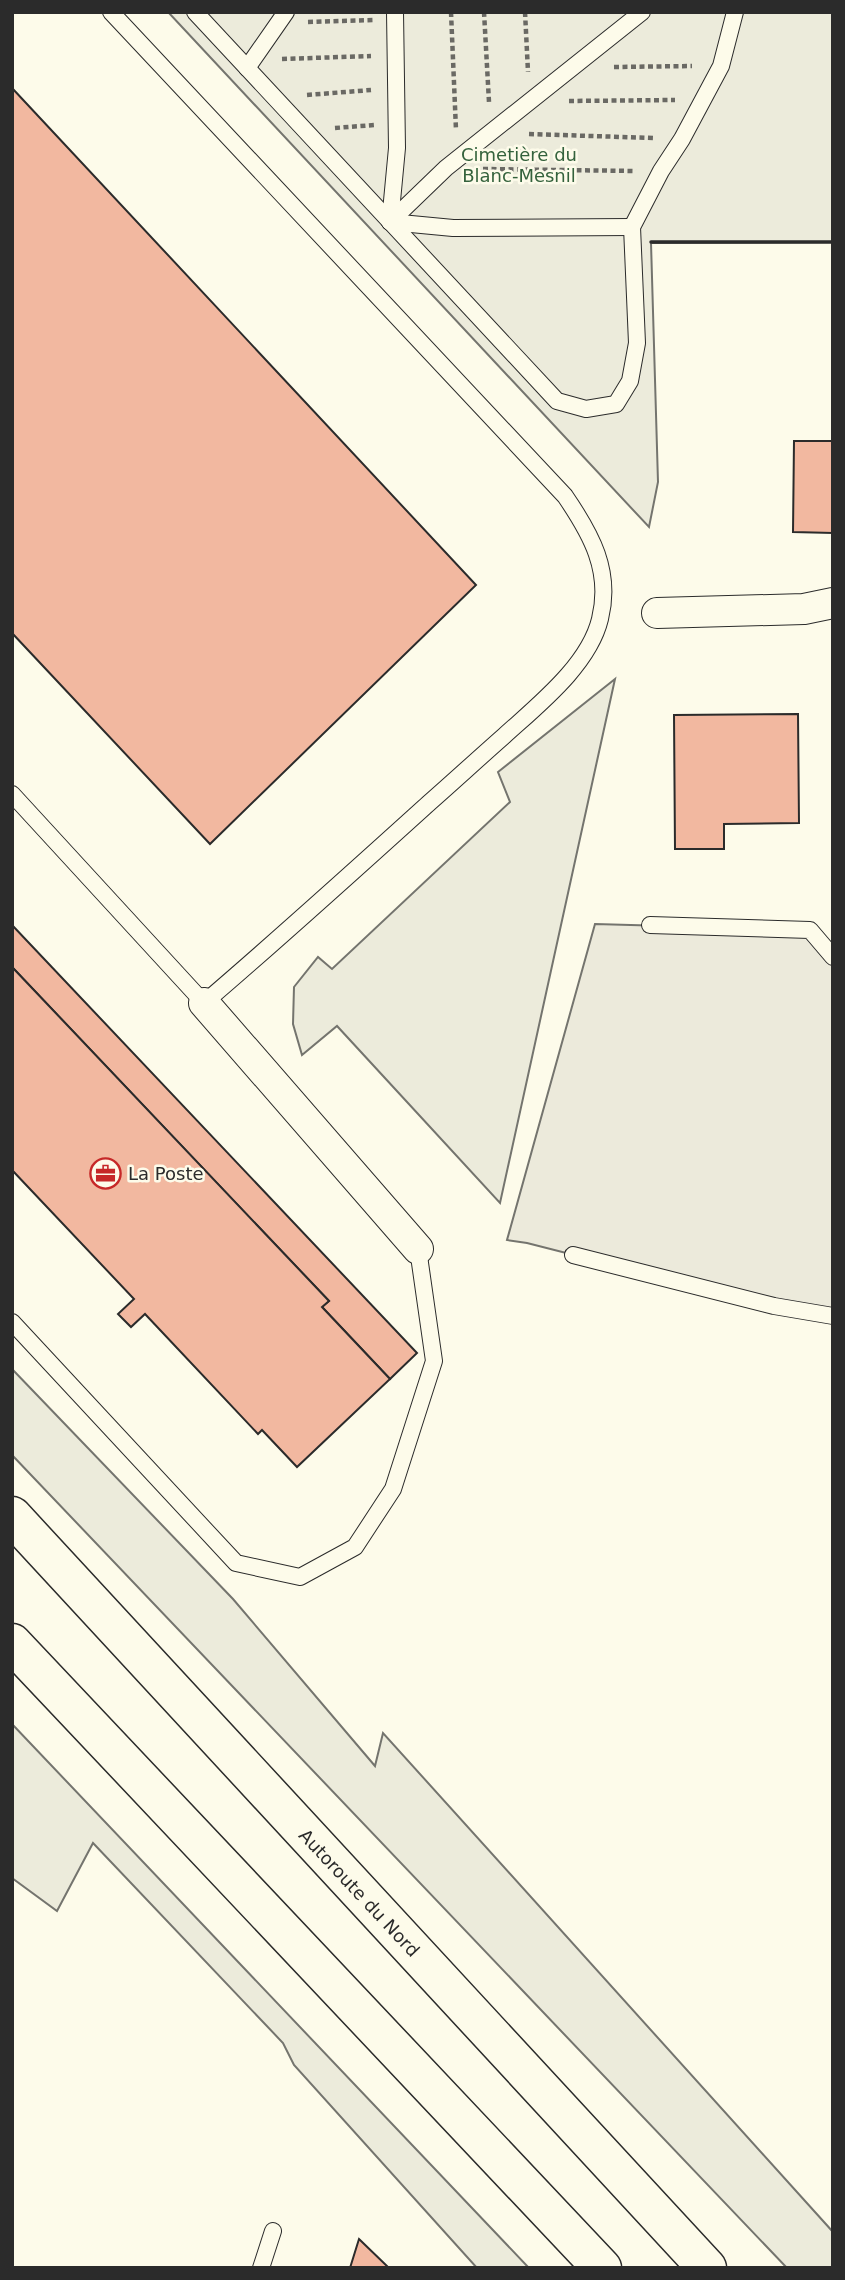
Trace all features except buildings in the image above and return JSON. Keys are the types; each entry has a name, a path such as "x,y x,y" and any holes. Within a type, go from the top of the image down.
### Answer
{"highway":[{"name":"Autoroute du Nord","path":"12,1516 707,2268"},
{"path":"12,1643 602,2268"}],"street":[{"path":"657,613 804,609 833,603"},
{"path":"804,609 833,623"},
{"path":"204,1003 418,1249"}],"lane":[{"path":"12,794 204,1003 554,691 592,641 600,619 603,592 600,560 587,528 565,496 111,12"},
{"path":"195,12 249,64 275,98 557,401 586,409 617,404 630,381 637,343 632,227 721,66 735,12"},
{"path":"390,222 451,164 641,12"},
{"path":"390,222 397,148 395,16"},
{"path":"249,64 283,17"},
{"path":"390,222 453,228 632,227"},
{"path":"650,925 810,930 833,957"},
{"path":"12,1322 236,1563 300,1577 355,1547 393,1489 434,1361 418,1249"},
{"path":"573,1255 774,1306 833,1316"},
{"path":"261,2268 273,2231"}],"path":[{"path":"451,12 451,164 661,172"},
{"path":"484,12 491,132 682,139"},
{"path":"283,17 395,16"},
{"path":"249,64 396,55"},
{"path":"573,67 721,66"},
{"path":"275,98 396,88"},
{"path":"305,130 397,123"}],"green space":[{"name":"Cimetière du Blanc-Mesnil","path":"168,12 833,12 833,242 651,243 658,482 649,527"},
{"path":"615,679 500,1203 337,1026 302,1055 293,1024 294,987 318,957 332,969 510,802 498,772"},
{"path":"12,1369 233,1599 375,1766 383,1733 833,2232 833,2268 787,2268 12,1455"},
{"path":"12,1724 529,2268 477,2268 294,2065 283,2043 93,1843 57,1911 12,1878"}],"shaded area":[{"path":"595,924 810,930 833,957 833,1316 774,1306 507,1240"}],"wall":[{"path":"651,242 833,242"}],"place":[{"name":"La Poste","path":"105,1174"}]}
